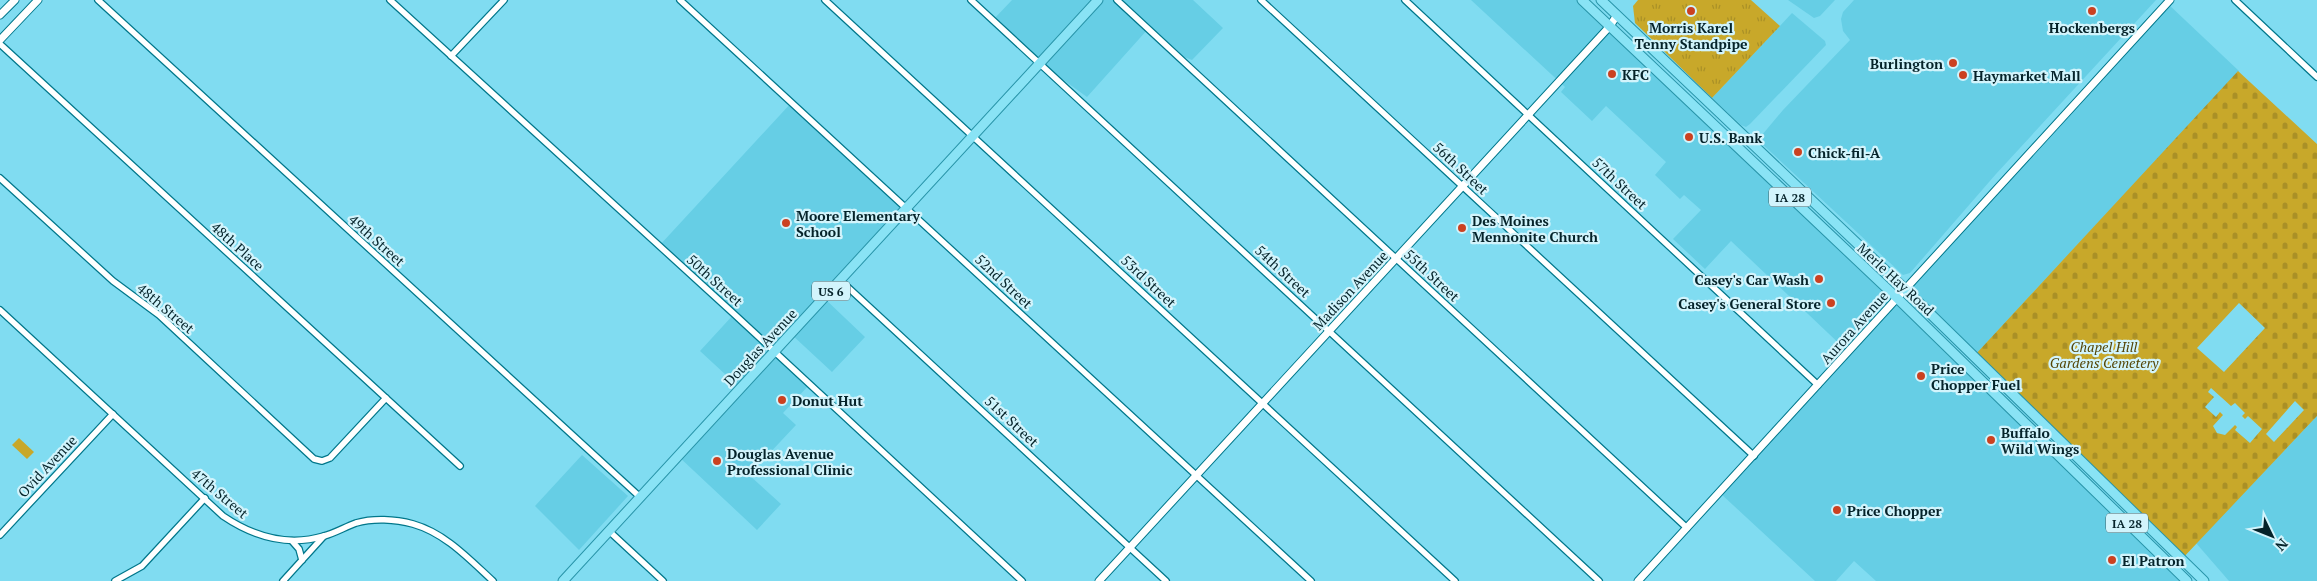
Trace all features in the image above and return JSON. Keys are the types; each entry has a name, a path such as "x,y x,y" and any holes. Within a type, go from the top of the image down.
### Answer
{"main road":[{"name":"Douglas Avenue","path":"563,581 1098,0"},
{"name":"Merle Hay Road","path":"1582,0 1897,298 2187,581"},
{"name":"Merle Hay Road","path":"1601,0 1906,288 2204,581"}],"street":[{"path":"0,15 15,0"},
{"path":"0,40 38,0"},
{"name":"49th Street","path":"98,0 640,498"},
{"name":"50th Street","path":"390,0 1022,581"},
{"path":"451,56 504,0"},
{"name":"52nd Street","path":"680,0 1311,581"},
{"name":"53rd Street","path":"825,0 974,135 1455,581"},
{"name":"54th Street","path":"971,0 1600,581"},
{"name":"55th Street","path":"1117,0 1687,528"},
{"name":"56th Street","path":"1261,0 1754,456"},
{"name":"57th Street","path":"1405,0 1818,385"},
{"name":"Aurora Avenue","path":"1638,581 2170,0"},
{"path":"2235,0 2317,77"},
{"name":"Madison Avenue","path":"1099,581 1463,187 1610,26 1617,15"},
{"name":"48th Place","path":"0,44 460,466"},
{"name":"48th Street","path":"0,178 113,281 159,315 314,459 322,461 330,458 386,398"},
{"name":"51st Street","path":"840,280 1166,581"},
{"name":"47th Street","path":"0,310 223,516 241,528 272,539 292,541 324,536 357,523 368,521 390,520 413,524 443,538 493,581"},
{"name":"Ovid Avenue","path":"0,535 113,414"},
{"path":"115,581 142,566 205,498"},
{"path":"609,531 663,581"},
{"path":"283,581 324,536"},
{"path":"292,541 299,549 302,560"}],"shaded area":[{"path":"1012,0 1193,0 1223,28 1192,60 1176,54 1148,29 1087,97 1040,63 993,20"},
{"path":"1471,0 1582,0 2187,581 1876,581 1854,561 1836,581 1815,581 1720,493 1848,352 1731,241 1705,269 1673,239 1701,210 1684,195 1680,199 1655,175 1666,162 1606,106 1592,121 1561,92 1565,87"},
{"path":"1788,0 1835,0 1820,16 1814,18"},
{"name":"Haymarket Mall","path":"1854,0 2156,0 1996,174 1910,273 1903,275 1760,142 1762,135 1783,110 1850,40 1843,31 1841,19 1843,12"},
{"path":"2167,3 2239,71 1974,356 1905,289"},
{"path":"1792,13 1825,41 1826,45 1750,124 1746,127 1741,125 1712,98"},
{"name":"Moore Elementary School","path":"792,102 907,208 824,298 865,337 832,372 791,334 775,351 810,384 783,413 796,425 749,475 781,504 757,530 678,456 740,388 700,351 734,314 659,246"},
{"path":"2317,416 2317,581 2229,581 2196,543"},
{"path":"582,455 628,496 579,550 535,506"}],"green space":[{"path":"1638,0 1751,0 1780,26 1712,98 1635,23 1633,6"},
{"name":"Chapel Hill Gardens Cemetery","path":"2238,71 2317,144 2317,416 2181,560 1974,356","holes":["2239,303 2265,328 2224,372 2197,348","2211,388 2231,406 2235,403 2245,413 2242,416 2245,419 2248,416 2262,429 2250,443 2235,430 2237,427 2235,425 2225,435 2217,433 2213,426 2223,415 2220,412 2216,417 2205,407 2214,397 2208,392","2295,401 2304,410 2274,442 2266,434"]},
{"path":"19,438 34,452 27,459 12,445"}],"place":[{"name":"Morris Karel Tenny Standpipe","path":"1691,11"},
{"name":"Hockenbergs","path":"2092,11"},
{"name":"Burlington","path":"1953,63"},
{"name":"KFC","path":"1612,74"},
{"name":"Haymarket Mall","path":"1963,75"},
{"name":"U.S. Bank","path":"1689,137"},
{"name":"Chick-fil-A","path":"1798,152"},
{"name":"Moore Elementary School","path":"786,223"},
{"name":"Des Moines Mennonite Church","path":"1462,228"},
{"name":"Casey's Car Wash","path":"1819,279"},
{"name":"Casey's General Store","path":"1831,303"},
{"name":"Price Chopper Fuel","path":"1921,376"},
{"name":"Donut Hut","path":"782,400"},
{"name":"Buffalo Wild Wings","path":"1991,440"},
{"name":"Douglas Avenue Professional Clinic","path":"717,461"},
{"name":"Price Chopper","path":"1837,510"},
{"name":"El Patron","path":"2112,560"}]}
